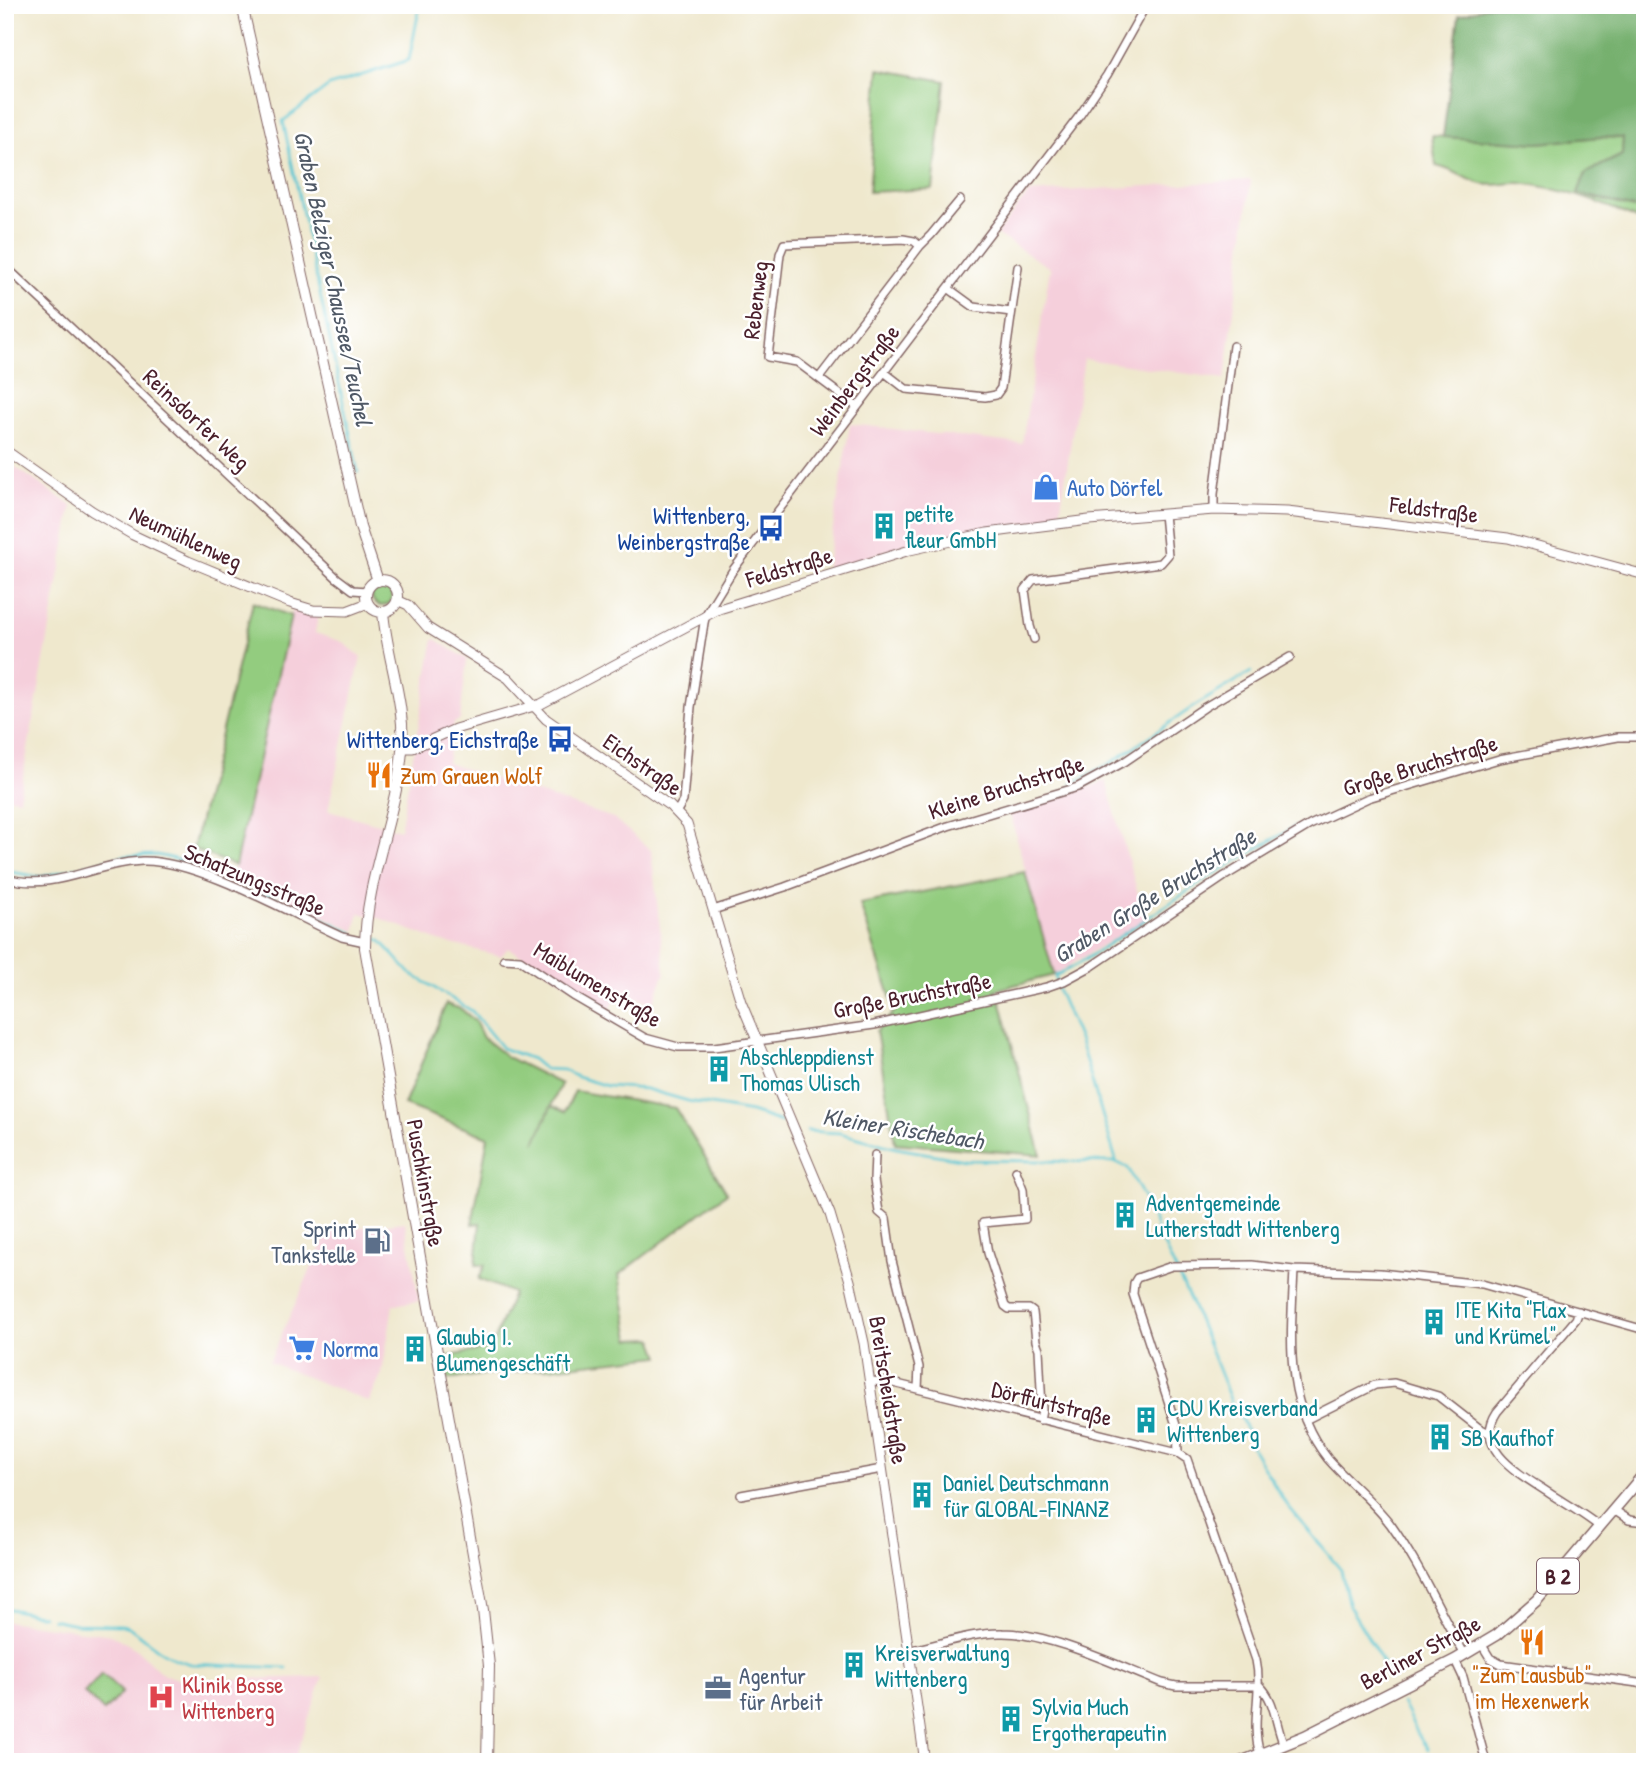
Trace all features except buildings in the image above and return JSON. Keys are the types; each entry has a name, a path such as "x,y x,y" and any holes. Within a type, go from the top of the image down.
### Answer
{"main road":[{"path":"242,5 358,516 378,581"},
{"path":"378,581 393,585 397,592 393,608 383,612 374,610 368,603 367,591 378,581"},
{"name":"Puschkinstraße","path":"383,612 386,641 399,700 402,748 365,938 483,1610 489,1666 487,1762"},
{"name":"Berliner Straße","path":"1241,1762 1278,1747 1482,1645 1538,1600 1645,1473"}],"street":[{"name":"Weinbergstraße","path":"677,811 683,800 691,707 706,614 733,570 1091,100 1146,5"},
{"path":"819,378 920,246 960,200"},
{"name":"Rebenweg","path":"857,407 797,362 768,356 780,254 784,244 903,239 914,241 920,246"},
{"path":"884,372 906,388 985,397 996,395 1001,388 1018,267"},
{"name":"Reinsdorfer Weg","path":"6,269 324,566 350,589 367,591"},
{"path":"948,288 974,307 1011,312"},
{"path":"1214,510 1233,346"},
{"name":"Neumühlenweg","path":"5,450 102,518 188,561 300,607 342,612 368,603"},
{"name":"Feldstraße","path":"402,748 416,747 439,736 534,707 706,614 910,550 962,537 1074,522 1214,510 1302,513 1498,536 1645,575"},
{"path":"1034,639 1025,590 1033,580 1161,563 1168,555 1164,514"},
{"name":"Eichstraße","path":"397,600 409,606 428,628 508,678 554,725 677,811 687,824 737,991 756,1040"},
{"name":"Kleine Bruchstraße","path":"713,910 785,887 948,826 1078,787 1124,762 1205,707 1290,657"},
{"name":"Große Bruchstraße","path":"756,1040 874,1025 1056,985 1092,966 1225,876 1310,825 1368,798 1499,759 1618,737 1645,737"},
{"name":"Schatzungsstraße","path":"5,878 42,883 116,864 159,862 195,871 351,941 365,938"},
{"name":"Maiblumenstraße","path":"504,959 520,960 633,1032 657,1042 698,1048 756,1040"},
{"name":"Breitscheidstraße","path":"756,1040 830,1214 857,1309 925,1760"},
{"path":"875,1155 874,1180 879,1212 886,1218 892,1261 919,1367 918,1389"},
{"path":"1016,1171 1023,1189 1025,1219 983,1223 988,1253 1005,1306 1009,1309 1029,1308 1034,1312 1035,1341 1039,1349 1041,1420"},
{"path":"1260,1754 1255,1730 1256,1698 1260,1686 1251,1644 1191,1469 1186,1459 1178,1453 1177,1428 1133,1294 1134,1283 1143,1275 1171,1266 1252,1265 1294,1270 1410,1275 1482,1284 1645,1331"},
{"path":"1294,1270 1291,1359 1293,1381 1305,1420 1327,1457 1389,1522 1404,1545 1460,1658 1486,1762"},
{"path":"1579,1311 1576,1319 1497,1412 1489,1433 1493,1447 1506,1464 1600,1527"},
{"name":"Dörffurtstraße","path":"869,1381 890,1382 1178,1453"},
{"path":"1305,1420 1375,1385 1394,1383 1438,1396 1489,1433"},
{"path":"741,1495 882,1469"},
{"path":"1614,1510 1629,1520 1645,1522"},
{"path":"908,1651 995,1633 1013,1633 1058,1644 1169,1685 1260,1686 1270,1695 1281,1762"},
{"path":"1482,1645 1490,1658 1501,1664 1645,1684"},
{"path":"908,1762 925,1760"}],"shaded area":[{"path":"1251,180 1225,379 1084,359 1059,519 924,538 826,571 850,424 1022,444 1050,268 996,234 1029,193"},
{"path":"5,460 72,506 19,799 5,797"},
{"path":"292,611 318,617 315,633 343,642 361,657 328,810 400,830 434,638 467,659 460,720 454,723 447,763 613,818 651,850 665,972 653,1004 621,991 610,1009 508,948 501,956 439,941 359,913 355,931 233,873"},
{"path":"1106,781 1145,919 1054,975 1010,814"},
{"path":"405,1222 419,1301 393,1305 382,1374 369,1402 269,1362 328,1231"},
{"name":"Klinik Bosse Wittenberg","path":"5,1621 112,1635 138,1650 161,1673 184,1680 323,1677 294,1762 5,1762"}],"green space":[{"path":"1492,5 1621,5 1645,9 1645,211 1578,193 1586,173 1622,155 1623,138 1600,137 1538,143 1443,137 1459,15"},
{"path":"879,69 945,81 933,189 869,192"},
{"path":"1432,136 1538,143 1600,137 1623,138 1622,155 1586,173 1578,193 1645,211 1645,223 1600,203 1536,185 1492,185 1470,180 1436,166"},
{"path":"382,586 389,589 392,596 389,603 382,606 375,603 372,596 375,589"},
{"path":"253,602 291,616 235,866 193,849"},
{"path":"1025,872 1054,975 995,990 1001,1003 1041,1155 895,1143 876,1031 895,1011 860,904"},
{"path":"446,1004 461,1009 475,1021 483,1038 507,1057 561,1084 551,1106 565,1112 575,1091 675,1108 727,1193 619,1275 630,1339 653,1338 660,1356 448,1379 445,1357 491,1348 513,1293 479,1279 485,1265 476,1265 480,1223 472,1224 488,1137 404,1105"},
{"path":"102,1674 122,1692 104,1711 84,1693"}],"waterway":[{"name":"Graben Belziger Chaussee/Teuchel","path":"358,472 283,121 329,86 409,60 420,5"},
{"path":"1071,784 1114,761 1193,707 1251,672"},
{"name":"Graben Große Bruchstraße","path":"1116,1160 1080,1042 1059,993 1055,976 1080,963 1206,879 1294,827"},
{"name":"Kleiner Rischebach","path":"5,871 41,877 123,856 157,855 193,863 232,880"},
{"name":"Kleiner Rischebach","path":"245,885 353,933"},
{"name":"Kleiner Rischebach","path":"375,938 381,941 410,973 472,1011 502,1048 532,1059 544,1069 564,1070 607,1086 646,1089 688,1101 751,1112 781,1122"},
{"name":"Kleiner Rischebach","path":"807,1131 840,1133 896,1148 965,1160 1116,1162 1128,1168 1152,1213 1156,1229 1191,1302 1254,1451 1284,1501 1341,1570 1349,1606 1390,1679"},
{"path":"5,1608 43,1616"},
{"path":"52,1619 76,1624 129,1627 158,1649 191,1664 287,1668"},
{"name":"Kleiner Rischebach","path":"1402,1703 1428,1749"}],"place":[{"name":"Auto Dörfel","path":"1046,487"},
{"name":"petite fleur GmbH","path":"884,526"},
{"name":"Wittenberg, Weinbergstraße","path":"771,528"},
{"name":"Wittenberg, Eichstraße","path":"560,739"},
{"name":"Zum Grauen Wolf","path":"379,775"},
{"name":"Abschleppdienst Thomas Ulisch","path":"719,1069"},
{"name":"Adventgemeinde Lutherstadt Wittenberg","path":"1125,1215"},
{"name":"Sprint Tankstelle","path":"377,1241"},
{"name":"ITE Kita \"Flax und Krümel\"","path":"1434,1322"},
{"name":"Norma","path":"302,1348"},
{"name":"Glaubig I. Blumengeschäft","path":"415,1349"},
{"name":"CDU Kreisverband Wittenberg","path":"1146,1420"},
{"name":"SB Kaufhof","path":"1440,1437"},
{"name":"Daniel Deutschmann für GLOBAL-FINANZ","path":"922,1495"},
{"name":"\"Zum Lausbub\" im Hexenwerk","path":"1532,1642"},
{"name":"Kreisverwaltung Wittenberg","path":"854,1665"},
{"name":"Agentur für Arbeit","path":"718,1688"},
{"name":"Klinik Bosse Wittenberg","path":"161,1697"},
{"name":"Sylvia Much Ergotherapeutin","path":"1011,1719"}]}
